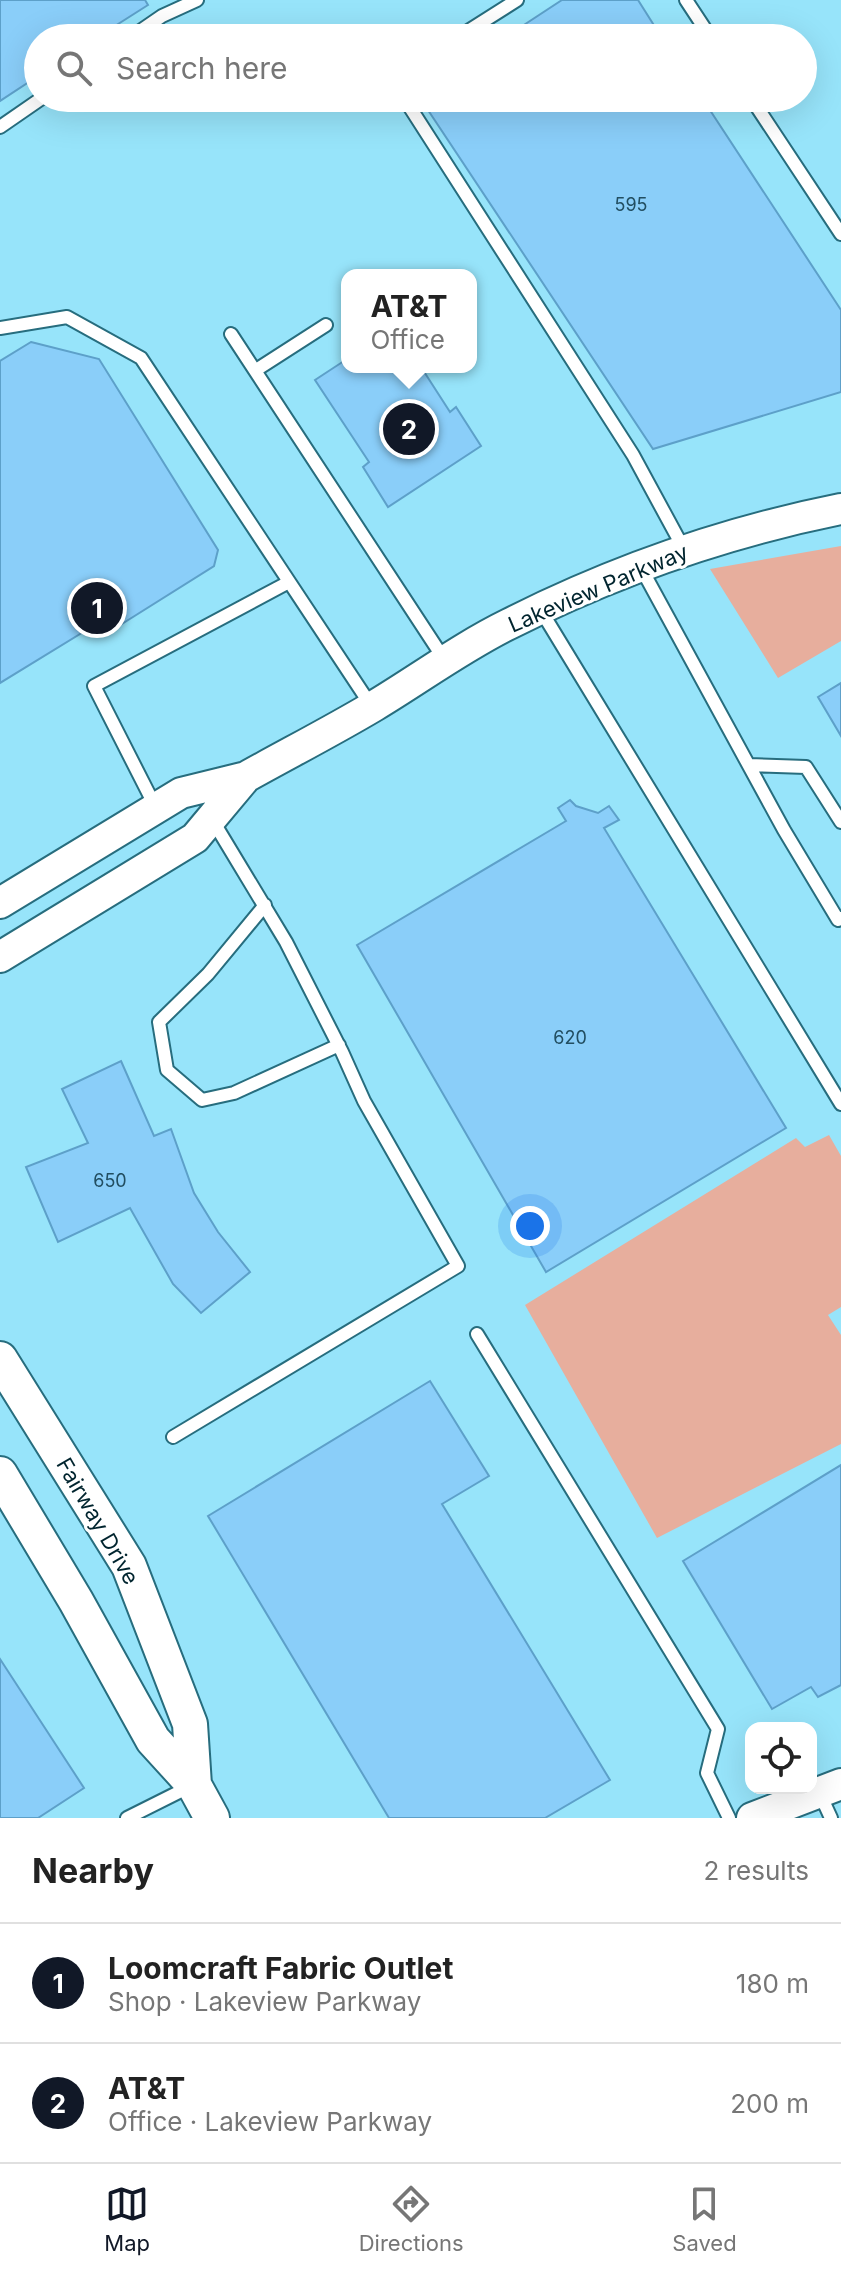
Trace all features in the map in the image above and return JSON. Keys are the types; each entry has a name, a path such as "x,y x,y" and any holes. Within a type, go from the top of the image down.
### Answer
{"main road":[{"name":"Fairway Drive","path":"0,1359 129,1566 190,1724 194,1785"},
{"name":"Fairway Drive","path":"0,1474 76,1601 153,1740 194,1785 212,1818"}],"street":[{"name":"Lakeview Parkway","path":"0,903 181,793 246,777 372,707 506,625 540,609 640,566 685,551 742,533 841,509"},
{"name":"Lakeview Parkway","path":"0,957 195,838 246,777"},
{"path":"752,1818 830,1798"}],"lane":[{"path":"150,24 197,0"},
{"path":"479,24 517,0"},
{"path":"686,0 702,24"},
{"path":"0,127 24,110"},
{"path":"413,112 633,455 685,551"},
{"path":"760,112 841,234"},
{"path":"0,328 67,317 141,358 372,707"},
{"path":"256,370 326,325"},
{"path":"231,334 445,662"},
{"path":"640,566 792,843 838,920 841,918"},
{"path":"156,808 94,686 289,582"},
{"path":"540,609 841,1104"},
{"path":"749,765 806,767 841,822"},
{"path":"173,1437 458,1266 364,1101 339,1045 265,905 211,818"},
{"path":"265,905 208,974 159,1022 167,1070 202,1100 234,1093 339,1045"},
{"path":"477,1334 718,1729 707,1773 729,1818"},
{"path":"127,1818 194,1785"}],"shaded area":[{"path":"0,0 841,0 841,1818 0,1818"},
{"path":"841,546 841,641 778,678 710,569"},
{"path":"829,1135 841,1156 841,1307 828,1315 841,1335 841,1444 657,1538 525,1305 796,1138 805,1147"}],"building":[{"path":"0,0 145,0 148,5 118,24 24,24 24,85 0,101"},
{"path":"562,0 638,0 653,24 525,24"},
{"path":"429,112 711,112 841,310 841,392 653,449"},
{"path":"31,342 99,359 218,550 214,566 117,627 98,623 0,683 0,361"},
{"path":"341,363 341,373 425,373 450,412 456,407 481,446 388,507 363,467 369,462 315,380"},
{"path":"841,683 841,736 818,697"},
{"path":"570,800 576,806 598,813 609,806 619,820 604,828 786,1128 546,1272 357,945 566,821 558,808"},
{"path":"121,1061 154,1136 171,1129 194,1193 218,1232 250,1272 201,1313 173,1284 130,1208 58,1242 26,1167 88,1143 62,1089"},
{"path":"430,1381 489,1476 442,1504 610,1780 545,1818 389,1818 208,1516"},
{"path":"841,1465 841,1685 818,1697 811,1687 772,1709 683,1561"},
{"path":"0,1659 84,1788 38,1818 0,1818"}],"place":[{"name":"AT&T","path":"409,429"},
{"name":"Loomcraft Fabric Outlet","path":"97,608"}]}
